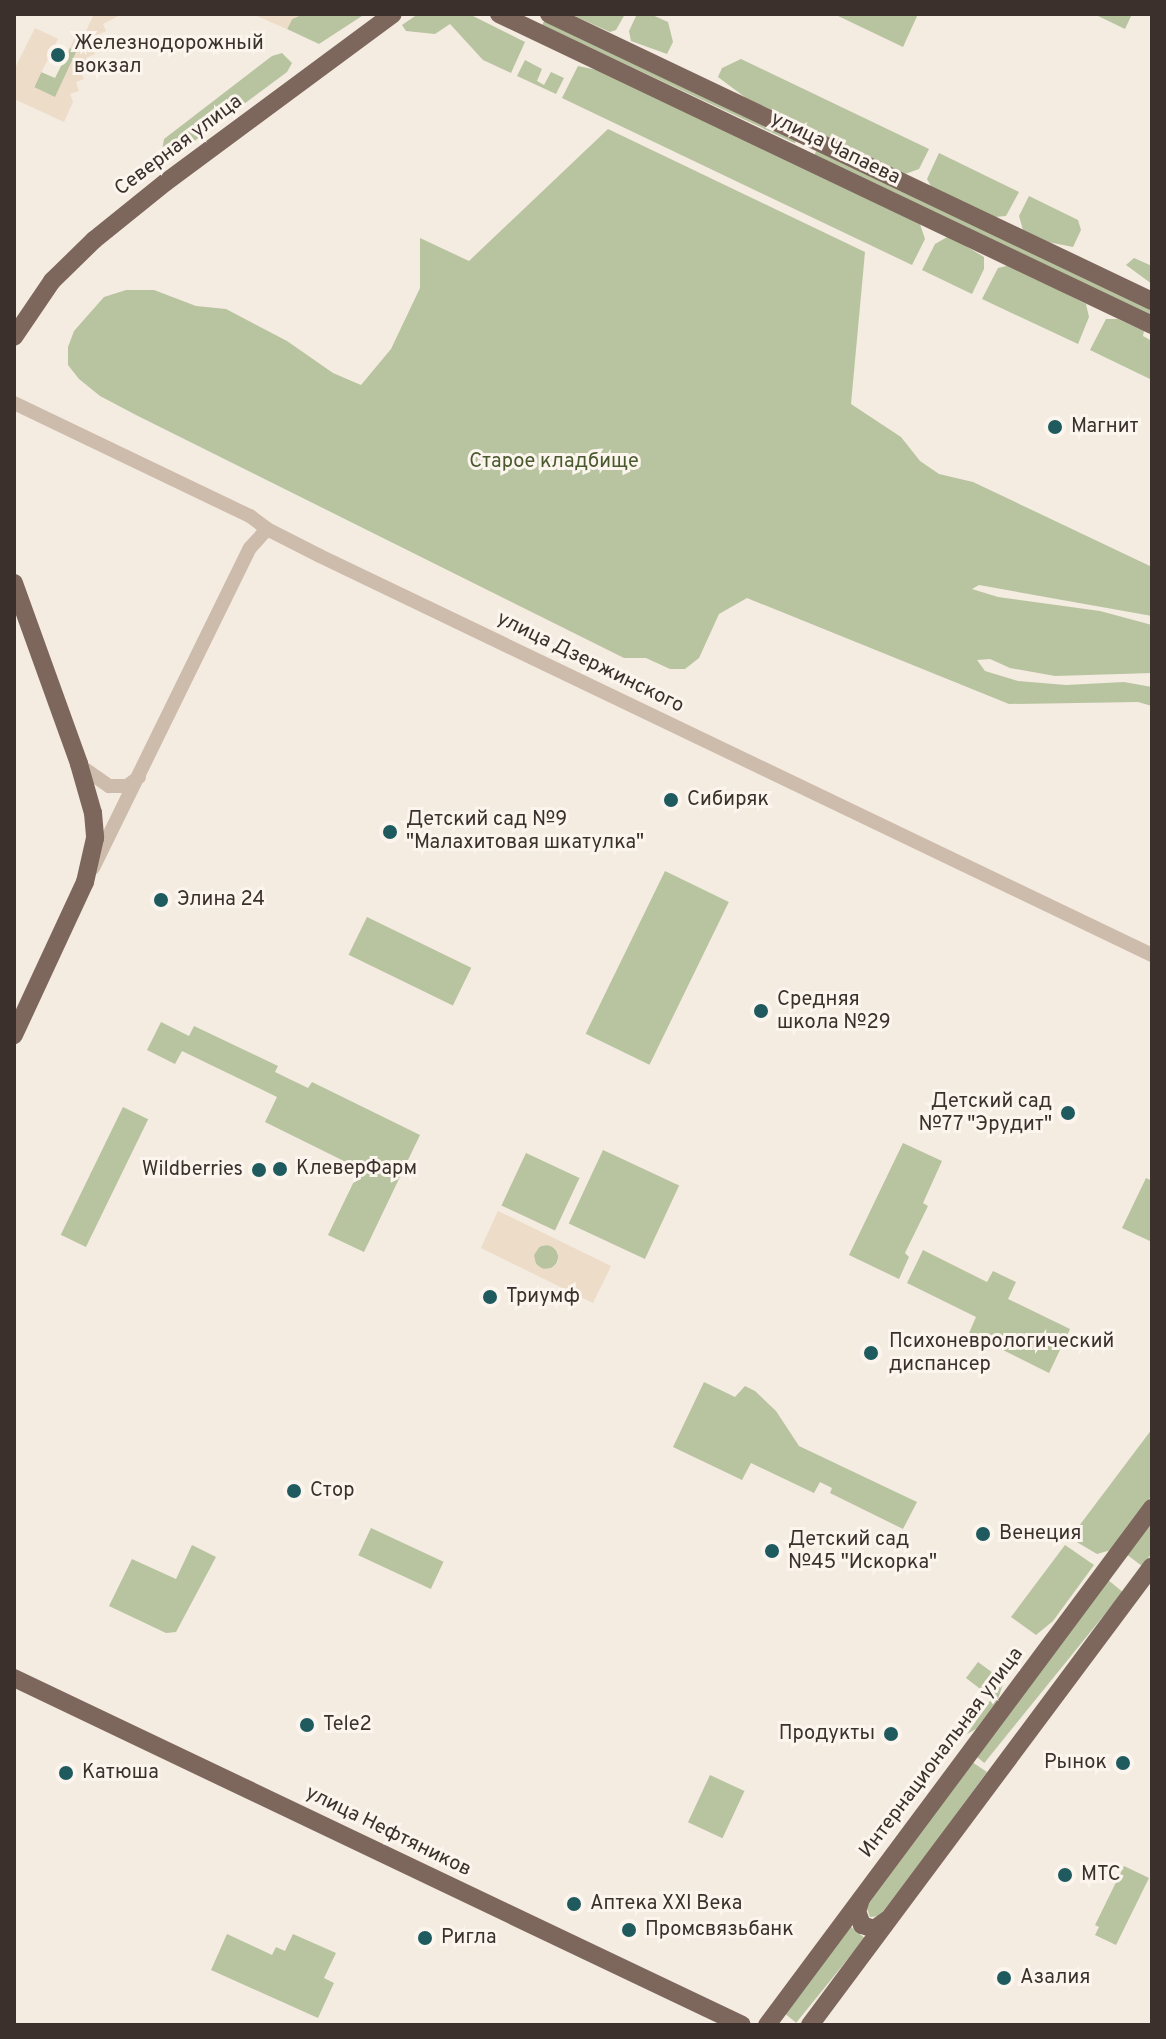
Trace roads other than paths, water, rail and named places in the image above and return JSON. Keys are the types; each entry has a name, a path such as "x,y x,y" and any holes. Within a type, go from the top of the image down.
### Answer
{"main road":[{"name":"улица Чапаева","path":"499,14 1152,325"},
{"name":"улица Чапаева","path":"549,14 1152,301"},
{"name":"Северная улица","path":"14,337 52,281 94,240 166,182 391,15"},
{"path":"801,157 810,138"},
{"path":"14,583 79,764 95,825 94,852 85,882 14,1035"},
{"name":"Интернациональная улица","path":"767,2025 1152,1508"},
{"path":"810,2025 1152,1566"},
{"name":"улица Нефтяников","path":"14,1678 742,2025"},
{"path":"861,1899 857,1911 862,1925 874,1929 889,1919"}],"street":[{"name":"улица Дзержинского","path":"14,403 250,516 267,529 1152,955"},
{"path":"85,882 250,548 267,529"},
{"path":"79,764 109,786 127,786 139,777"}],"place":[{"name":"Железнодорожный вокзал","path":"58,55"},
{"name":"Магнит","path":"1055,427"},
{"name":"Сибиряк","path":"671,800"},
{"name":"Детский сад №9 \"Малахитовая шкатулка\"","path":"390,832"},
{"name":"Элина 24","path":"161,900"},
{"name":"Средняя школа №29","path":"761,1011"},
{"name":"Детский сад №77 \"Эрудит\"","path":"1068,1113"},
{"name":"КлеверФарм","path":"280,1169"},
{"name":"Wildberries","path":"259,1170"},
{"name":"Триумф","path":"490,1297"},
{"name":"Психоневрологический диспансер","path":"871,1353"},
{"name":"Стор","path":"294,1491"},
{"name":"Венеция","path":"983,1534"},
{"name":"Детский сад №45 \"Искорка\"","path":"772,1551"},
{"name":"Tele2","path":"307,1725"},
{"name":"Продукты","path":"891,1734"},
{"name":"Рынок","path":"1123,1763"},
{"name":"Катюша","path":"66,1773"},
{"name":"МТС","path":"1065,1875"},
{"name":"Аптека XXI Века","path":"574,1904"},
{"name":"Промсвязьбанк","path":"629,1930"},
{"name":"Ригла","path":"425,1938"},
{"name":"Азалия","path":"1004,1978"}],"park label":[{"name":"Старое кладбище","path":"554,462"}]}
